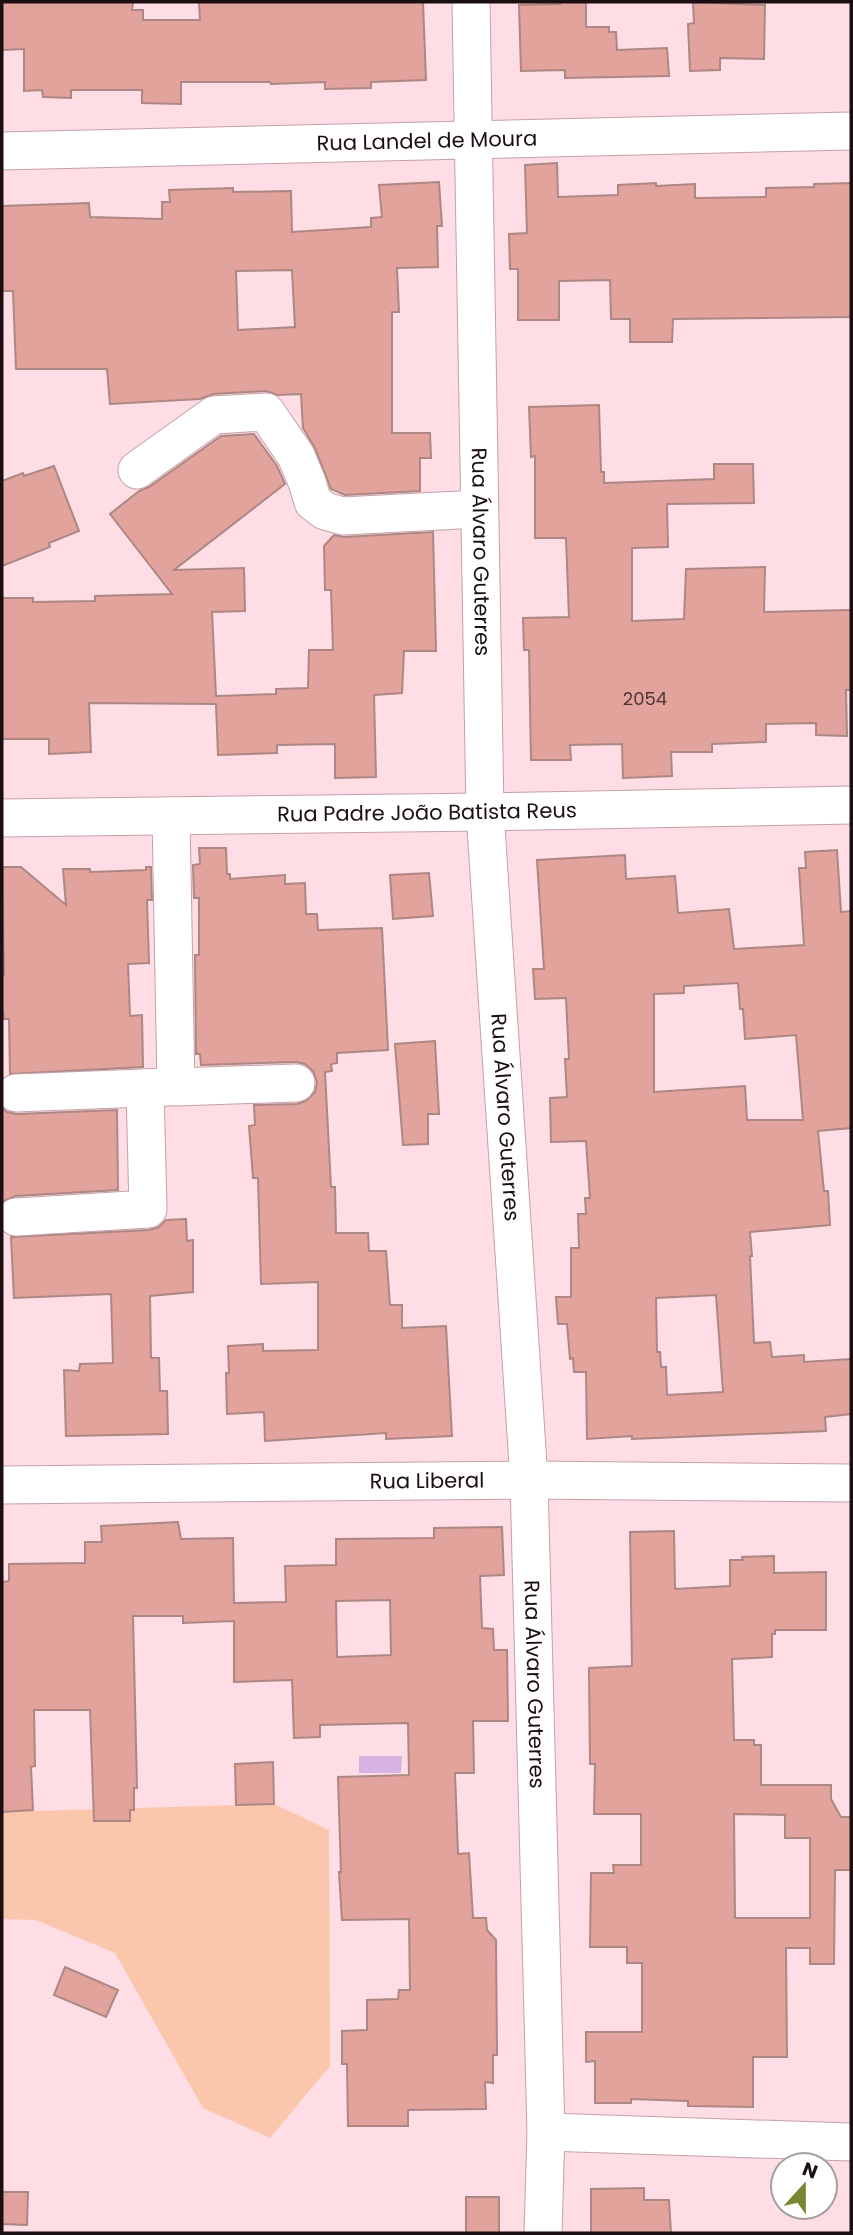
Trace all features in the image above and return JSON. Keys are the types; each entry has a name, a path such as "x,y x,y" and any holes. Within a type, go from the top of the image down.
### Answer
{"street":[{"name":"Rua Álvaro Guterres","path":"471,2 485,813 529,1480 546,2132 544,2233"},
{"name":"Rua Landel de Moura","path":"2,152 851,131"},
{"path":"137,470 214,415 266,412 296,456 313,502 325,511 343,516 479,509"},
{"name":"Rua Padre João Batista Reus","path":"2,818 485,813 851,805"},
{"path":"16,1217 148,1209 161,1087 171,816"},
{"path":"16,1093 296,1083"},
{"name":"Rua Liberal","path":"2,1485 529,1480 851,1483"},
{"path":"546,2132 851,2142"}],"shaded area":[{"path":"359,1756 402,1756 401,1773 359,1773"},
{"path":"274,1804 329,1830 330,2066 270,2138 203,2108 115,1953 36,1920 2,1919 2,1812"}],"building":[{"path":"2,2 133,2 132,10 143,10 143,20 200,20 199,2 423,2 426,80 371,82 371,88 325,89 325,82 181,82 181,104 142,103 142,90 71,90 71,98 43,97 42,90 24,91 24,49 2,50"},
{"path":"586,2 586,27 609,27 609,32 616,32 617,50 667,48 669,76 565,78 565,70 521,71 519,5"},
{"path":"693,2 765,5 764,59 720,58 720,70 690,71 688,24 694,23"},
{"path":"557,163 558,197 618,195 618,185 656,183 656,186 695,184 695,198 766,197 766,188 851,183 851,317 673,319 672,342 630,342 630,319 611,319 610,280 559,281 559,320 518,320 518,269 510,269 509,234 527,233 525,165"},
{"path":"439,182 442,226 437,226 438,267 397,268 399,312 392,312 392,433 430,433 431,458 420,458 420,491 345,495 331,489 315,448 303,428 301,394 278,395 265,391 213,394 200,399 110,404 107,369 16,369 13,291 2,291 2,206 89,203 90,217 162,219 162,202 170,202 169,190 233,188 233,192 291,191 292,232 371,227 371,218 382,217 379,185","holes":["292,270 295,327 238,330 236,271"]},
{"path":"599,405 601,472 604,472 604,483 714,479 714,464 753,464 754,503 667,504 668,547 632,548 632,621 684,619 686,569 765,567 764,612 851,610 851,690 846,690 847,736 816,735 816,723 766,724 766,742 712,744 712,752 671,752 672,776 623,778 622,744 570,745 571,760 531,760 529,650 524,650 523,618 569,617 566,538 535,538 535,456 531,457 529,407"},
{"path":"254,434 277,466 285,484 174,570 244,568 245,611 212,612 216,696 276,694 276,689 308,688 309,650 333,650 331,590 325,590 324,546 334,535 344,537 433,532 436,651 404,651 402,693 374,695 376,777 335,778 335,744 277,745 277,753 218,755 216,704 89,703 91,752 49,754 49,739 2,739 2,598 33,598 33,602 95,601 95,596 172,594 110,514 139,491 149,487 221,436"},
{"path":"54,466 79,531 49,543 50,547 2,566 2,481"},
{"path":"199,848 226,848 227,874 230,874 230,879 285,875 285,884 305,883 306,914 317,914 318,930 382,928 388,1050 337,1053 337,1063 331,1064 332,1071 325,1072 331,1187 335,1187 336,1233 368,1233 369,1251 386,1251 390,1305 402,1305 402,1328 446,1326 452,1436 386,1439 386,1433 265,1441 264,1412 227,1414 228,1346 263,1344 263,1351 318,1350 318,1282 261,1284 258,1178 253,1178 249,1126 255,1125 254,1105 297,1104 306,1101 315,1092 317,1082 313,1071 305,1064 296,1062 201,1065 200,1054 196,1054 195,955 199,955 199,898 194,898 193,865 200,864"},
{"path":"837,850 841,912 851,911 851,1128 818,1131 824,1191 828,1191 830,1225 750,1232 754,1343 770,1342 772,1357 804,1355 804,1362 851,1359 851,1414 825,1417 826,1431 587,1439 586,1372 574,1372 567,1324 558,1324 556,1297 571,1297 571,1248 579,1248 578,1214 586,1214 585,1198 590,1198 586,1141 551,1142 550,1098 567,1097 565,1059 569,1059 566,998 535,999 533,969 544,969 537,860 625,855 626,879 675,876 678,913 729,909 734,949 804,945 799,868 806,868 805,852","holes":["738,983 745,1039 796,1035 803,1120 747,1120 745,1086 654,1092 654,994 684,993 684,986","716,1295 723,1392 667,1395 666,1367 661,1367 660,1352 657,1352 656,1298"]},
{"path":"2,867 21,867 66,905 63,869 90,869 90,872 146,870 146,867 151,867 152,900 147,900 149,963 128,964 130,1016 142,1015 143,1067 10,1074 9,1019 4,1019 2,1005"},
{"path":"429,873 433,916 393,919 390,875"},
{"path":"435,1041 439,1114 428,1114 428,1144 403,1145 395,1044"},
{"path":"2,1108 17,1114 117,1110 118,1190 15,1196 2,1202"},
{"path":"186,1219 187,1241 193,1240 193,1292 150,1296 151,1358 159,1358 160,1391 167,1391 168,1434 66,1436 64,1370 79,1371 80,1364 113,1363 111,1294 14,1298 11,1237 149,1230 159,1227 166,1220"},
{"path":"178,1522 181,1539 233,1538 234,1603 286,1602 285,1566 336,1565 336,1539 434,1538 434,1528 502,1527 504,1575 480,1576 482,1628 493,1629 494,1650 507,1650 508,1721 473,1721 474,1773 455,1773 458,1854 469,1853 473,1918 486,1918 487,1930 496,1940 497,2055 493,2055 493,2083 485,2082 486,2109 408,2110 408,2126 348,2126 347,2064 342,2064 342,2031 367,2030 367,2000 398,1999 399,1990 410,1990 409,1919 342,1920 338,1777 409,1775 408,1723 320,1725 320,1737 294,1738 292,1680 234,1682 234,1621 183,1623 183,1616 133,1616 137,1788 134,1788 134,1810 130,1810 130,1821 94,1821 90,1710 34,1710 35,1766 31,1767 33,1810 2,1812 2,1582 9,1581 9,1564 85,1563 85,1542 102,1542 101,1526","holes":["390,1600 391,1655 337,1657 336,1601"]},
{"path":"674,1531 675,1589 730,1586 730,1560 743,1560 742,1557 774,1556 774,1573 826,1572 826,1630 775,1630 775,1634 772,1634 772,1657 732,1659 734,1740 754,1740 754,1745 761,1745 761,1785 831,1785 831,1799 841,1817 851,1817 851,1870 835,1870 834,1964 810,1964 810,1948 786,1948 787,2057 753,2057 753,2107 688,2106 688,2101 631,2099 631,2103 595,2103 595,2061 586,2062 586,2032 642,2032 642,1963 627,1963 627,1947 590,1947 591,1873 614,1873 613,1865 641,1865 641,1814 594,1814 595,1764 590,1764 589,1668 632,1666 630,1532","holes":["734,1814 785,1815 785,1838 810,1838 810,1918 735,1918"]},
{"path":"273,1762 274,1804 236,1805 235,1764"},
{"path":"65,1967 118,1990 106,2017 54,1995"},
{"path":"644,2188 644,2200 669,2200 671,2233 591,2233 591,2189"},
{"path":"2,2192 28,2192 27,2225 2,2224"},
{"path":"466,2197 499,2197 499,2233 466,2233"}]}
